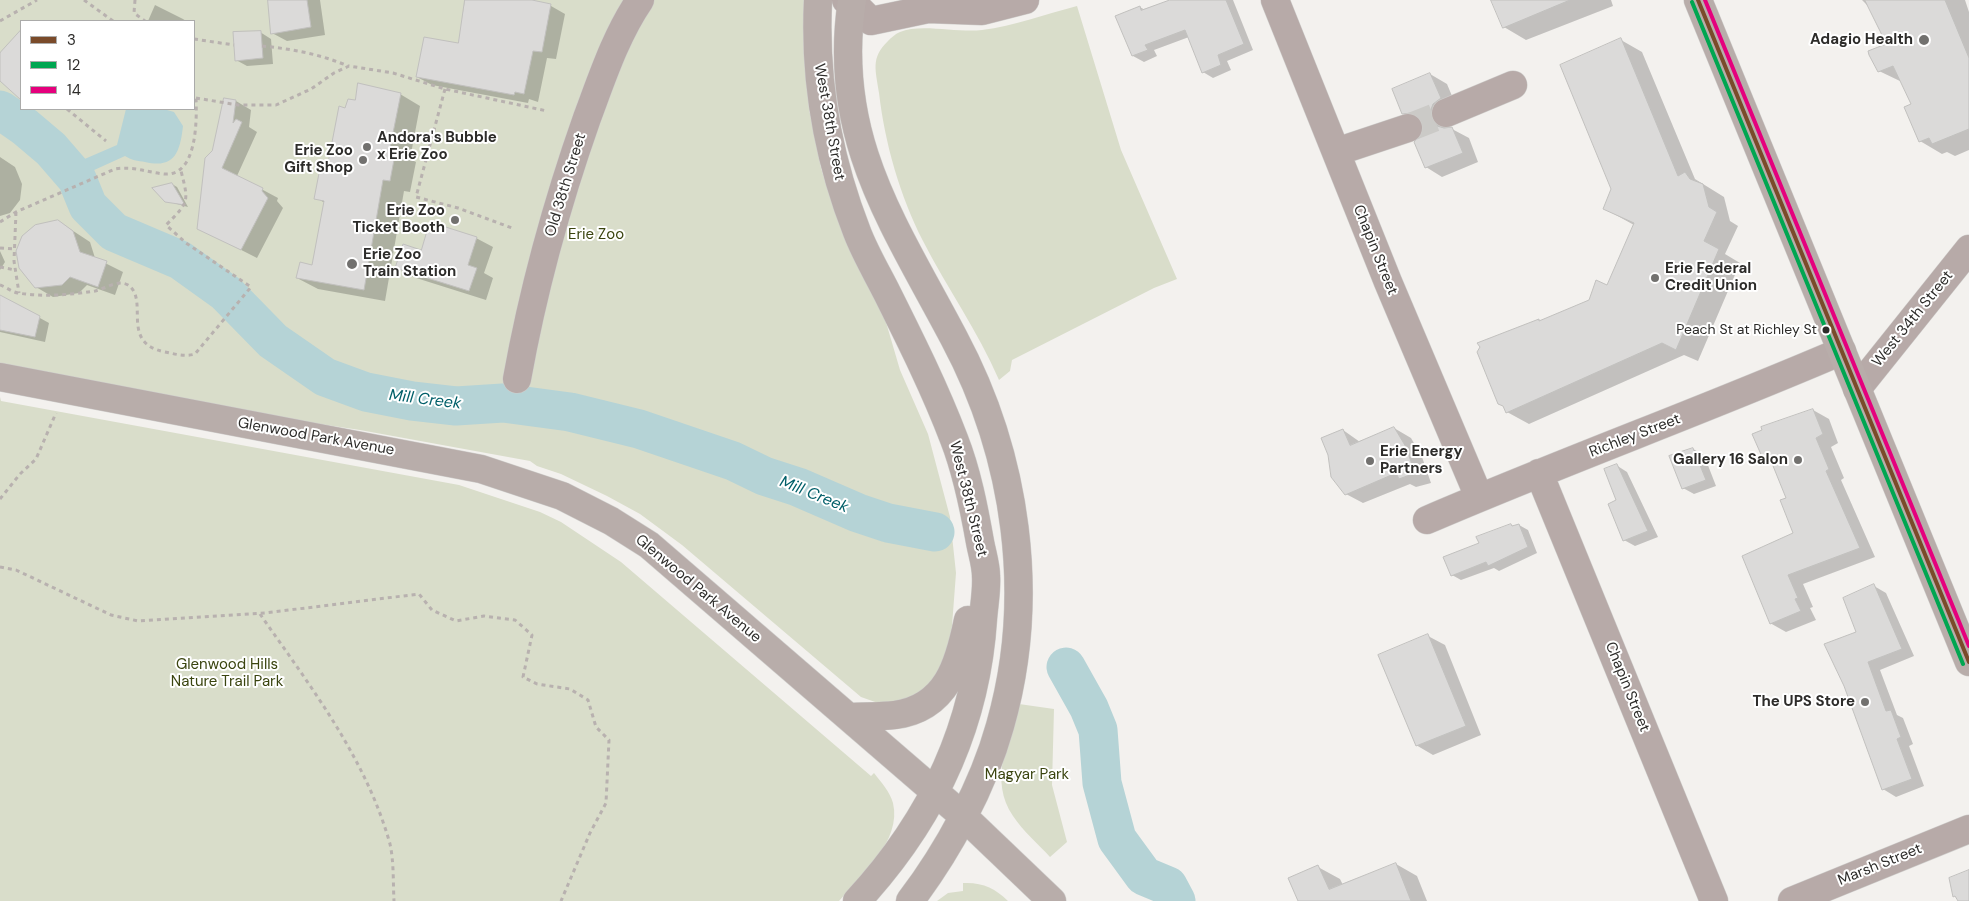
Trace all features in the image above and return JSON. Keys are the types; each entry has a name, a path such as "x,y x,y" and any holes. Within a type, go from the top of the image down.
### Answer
{"main road":[{"name":"West 38th Street","path":"818,0 819,82 836,172 858,234 924,366 955,440 974,508 986,576 982,636 973,693 954,754 936,793 904,843 857,901"},
{"name":"West 38th Street","path":"851,0 847,58 856,130 870,173 908,254 955,340 992,424 1006,473 1015,530 1018,579 1013,668 1000,726 985,768 962,816 929,876 910,901"},
{"path":"1698,0 1969,662"},
{"name":"Glenwood Park Avenue","path":"0,377 431,458 491,472 562,496 611,521 649,545 936,793 1052,901"},
{"path":"849,717 895,715 918,709 935,699 945,685 958,660 968,616 970,537 974,508"}],"street":[{"name":"Old 38th Street","path":"517,380 535,288 579,141 613,52 629,16 640,0"},
{"path":"851,0 871,21 920,4 982,11 1025,0"},
{"name":"Chapin Street","path":"1275,0 1388,282 1479,497"},
{"path":"1446,113 1513,84"},
{"path":"1336,152 1408,128"},
{"name":"West 34th Street","path":"1857,389 1969,249"},
{"name":"Richley Street","path":"1427,520 1479,497 1711,406 1842,351"},
{"name":"Chapin Street","path":"1539,473 1714,901"},
{"name":"Marsh Street","path":"1792,901 1969,829"}],"path":[{"path":"0,21 37,0"},
{"path":"84,0 112,20"},
{"path":"135,0 134,12 144,20"},
{"path":"195,39 234,45"},
{"path":"262,46 312,54 348,66 394,74 445,89 547,111"},
{"path":"0,222 16,212 104,174 126,168 164,174 174,174 181,171 186,164 195,129 195,98 238,105 276,105 305,93 334,73 348,66"},
{"path":"445,89 416,198 458,208 512,228"},
{"path":"68,110 106,141"},
{"path":"0,285 19,293 56,295 94,291 121,283 128,286 137,296 138,327 144,341 153,350 195,354 251,287 186,243 166,225 183,207 187,195 181,171"},
{"path":"16,212 15,270 19,293"},
{"path":"0,248 15,249"},
{"path":"0,267 15,270"},
{"path":"0,499 20,474 36,459 57,411"},
{"path":"0,567 16,570 111,615 138,621 260,614 419,594 432,610 456,621 484,616 515,620 532,635 523,677 537,684 570,689 588,700 596,727 609,740 606,803 590,833 560,901"},
{"path":"260,614 334,724 368,782 390,846 394,901"},
{"path":"1007,772 1036,773"}],"green space":[{"name":"Erie Zoo","path":"0,0 807,0 806,57 809,109 821,168 831,200 883,312 900,370 928,434 950,517 956,573 951,639 943,673 911,701 878,703 861,697 682,545 640,514 607,496 561,474 537,466 530,461 360,430 279,418 0,366"},
{"path":"1077,6 1121,150 1177,279 1154,288 1012,360 1010,371 999,380 982,344 923,241 907,206 889,150 876,71 876,59 882,47 890,39 908,29 982,30 1018,23"},
{"name":"Glenwood Hills Nature Trail Park","path":"0,397 1,401 459,485 540,512 561,522 621,562 871,776 874,773 888,791 893,803 894,817 886,844 878,857 839,901 0,901"},
{"name":"Magyar Park","path":"1019,704 1054,709 1052,785 1067,842 1050,857 1013,816 1006,803 1002,789 1003,760"},
{"path":"963,883 988,887 1008,901 937,901 948,893 963,891"}],"water":[{"path":"126,110 167,110 174,112 183,126 178,151 169,161 155,164 125,156 92,171 80,161 117,145"}],"building":[{"path":"268,0 307,0 311,27 271,34"},
{"path":"465,0 532,0 551,4 542,52 533,51 524,94 515,92 514,95 416,77 424,37 458,43"},
{"path":"1170,0 1226,0 1244,44 1218,55 1221,65 1202,73 1185,30 1145,45 1148,50 1132,56 1115,16 1140,6 1141,10"},
{"path":"1491,0 1570,0 1503,28"},
{"path":"1865,0 1945,0 1969,58 1969,129 1932,144 1929,138 1919,142 1904,107 1911,104 1893,66 1878,72 1869,55 1868,51 1886,44"},
{"path":"20,31 20,99 0,81 0,53"},
{"path":"261,31 263,58 235,61 233,32"},
{"path":"1621,38 1678,176 1685,172 1690,179 1703,184 1709,207 1717,212 1704,241 1719,249 1676,350 1662,343 1506,413 1503,406 1498,404 1477,352 1480,347 1477,343 1539,319 1539,321 1589,300 1596,280 1607,285 1634,223 1603,209 1611,189 1560,65"},
{"path":"1430,73 1441,98 1433,104 1430,112 1431,119 1437,126 1444,128 1452,127 1463,153 1425,168 1414,142 1423,132 1423,123 1419,117 1412,113 1402,114 1392,89"},
{"path":"358,83 401,93 390,148 396,149 390,181 383,180 364,290 296,278 300,262 312,265 324,201 314,199 321,163 328,163 339,106 345,108 348,99 355,100"},
{"path":"224,98 236,100 233,123 236,119 242,122 222,168 263,188 262,191 268,198 241,250 197,229 205,158 212,151"},
{"path":"172,183 185,205 165,202 152,188"},
{"path":"58,220 73,231 80,252 107,261 98,287 70,277 62,285 35,288 19,268 16,251 22,236 35,225"},
{"path":"430,222 477,237 468,265 477,268 469,291 395,268 403,244 421,250"},
{"path":"0,295 40,316 35,337 0,330"},
{"path":"1813,409 1823,434 1816,438 1829,469 1826,471 1860,548 1788,575 1798,598 1795,599 1801,611 1770,624 1742,556 1793,533 1780,500 1786,498 1769,456 1763,459 1752,434 1762,430 1761,427"},
{"path":"1394,427 1406,447 1415,473 1399,479 1396,473 1345,495 1331,477 1328,455 1321,438 1343,429 1350,445"},
{"path":"1693,448 1706,480 1682,489 1669,456"},
{"path":"1617,464 1648,531 1623,541 1608,504 1616,500 1604,469"},
{"path":"1511,524 1512,526 1519,524 1528,547 1488,566 1486,562 1451,576 1443,557 1479,543 1476,537"},
{"path":"1874,584 1902,649 1868,662 1886,711 1891,710 1901,737 1897,739 1912,779 1882,790 1844,686 1824,644 1856,632 1843,598"},
{"path":"1428,634 1466,726 1416,746 1378,655"},
{"path":"1396,863 1411,901 1298,901 1288,878 1318,865 1329,889"},
{"path":"1969,870 1969,901 1958,901 1955,896 1953,897 1949,878"}],"waterway":[{"name":"Mill Creek","path":"0,110 25,127 51,149 77,179 88,206 114,232 180,260 226,293 273,341 325,377 366,392 412,401 456,406 503,403 570,412 639,429 733,461 764,476 798,487 858,513 888,523 935,532"},
{"name":"Mill Creek","path":"1066,667 1089,708 1098,730 1102,783 1117,839 1144,876 1168,886 1176,901"}],"tunnel":[{"path":"1408,128 1446,113"}],"transit line":[{"name":"3","path":"1698,0 1969,662"},
{"name":"14","path":"1705,0 1969,646"},
{"name":"12","path":"1692,2 1963,664"}],"place":[{"name":"Adagio Health","path":"1924,40"},
{"name":"Andora's Bubble x Erie Zoo","path":"367,147"},
{"name":"Erie Zoo Gift Shop","path":"363,160"},
{"name":"Erie Zoo Ticket Booth","path":"455,220"},
{"name":"Erie Zoo Train Station","path":"352,264"},
{"name":"Erie Federal Credit Union","path":"1655,278"},
{"name":"Peach St at Richley St","path":"1826,330"},
{"name":"Gallery 16 Salon","path":"1798,460"},
{"name":"Erie Energy Partners","path":"1370,461"},
{"name":"The UPS Store","path":"1865,702"}]}
